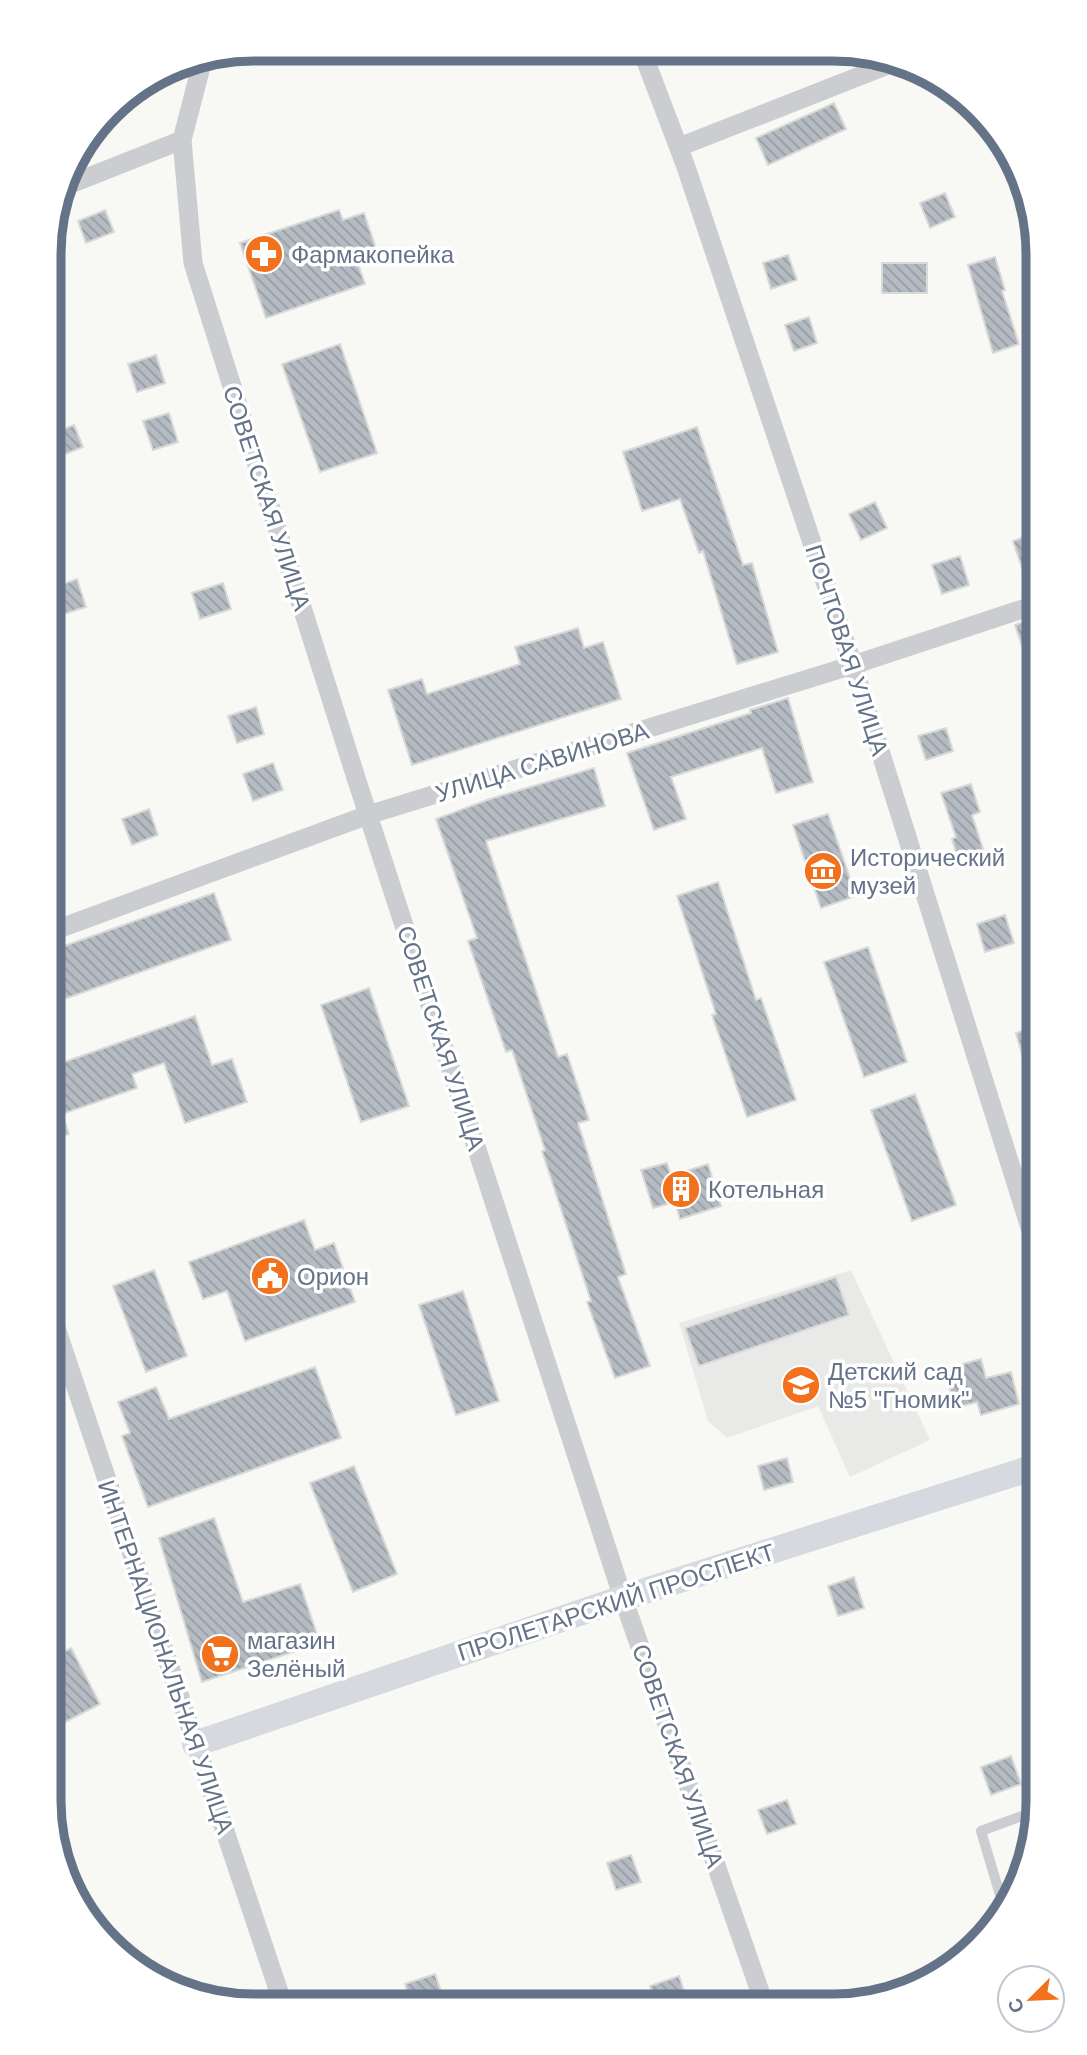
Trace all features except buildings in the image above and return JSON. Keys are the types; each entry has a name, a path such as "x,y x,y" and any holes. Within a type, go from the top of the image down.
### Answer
{"street":[{"name":"ПОЧТОВАЯ УЛИЦА","path":"646,61 679,146 853,665 1025,1214"},
{"path":"679,146 881,68"},
{"name":"СОВЕТСКАЯ УЛИЦА","path":"200,69 182,140 193,263 368,815 623,1598 761,1994"},
{"path":"75,182 182,140"},
{"name":"УЛИЦА САВИНОВА","path":"61,928 368,815 853,665 1026,608"},
{"name":"ИНТЕРНАЦИОНАЛЬНАЯ УЛИЦА","path":"61,1343 280,1994"},
{"name":"ПРОЛЕТАРСКИЙ ПРОСПЕКТ","path":"195,1744 623,1598 1025,1470"}],"lane":[{"path":"1000,1896 981,1831 1025,1815"}],"shaded area":[{"name":"Детский сад №5 \"Гномик\"","path":"851,1270 930,1440 850,1477 818,1406 727,1438 708,1421 679,1323"}],"place":[{"name":"Фармакопейка","path":"264,254"},
{"name":"Исторический музей","path":"823,871"},
{"name":"Котельная","path":"681,1189"},
{"name":"Орион","path":"270,1276"},
{"name":"Детский сад №5 \"Гномик\"","path":"801,1385"},
{"name":"магазин Зелёный","path":"220,1654"}]}
